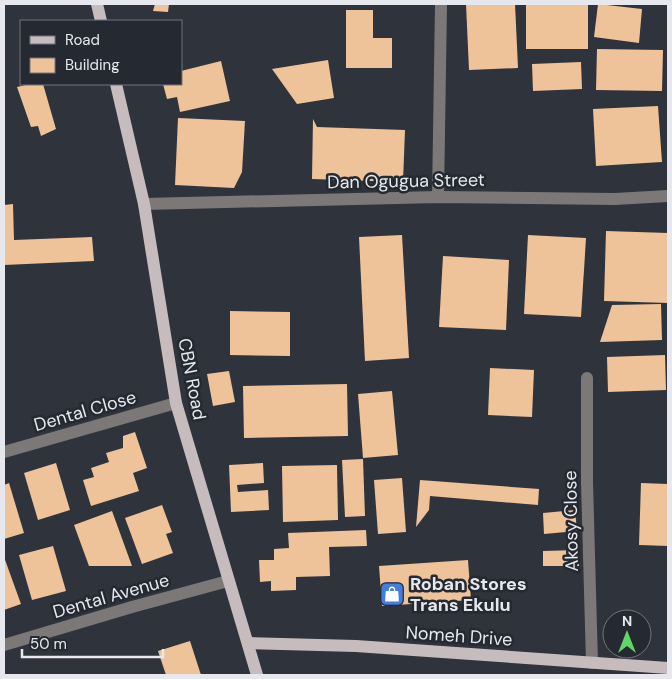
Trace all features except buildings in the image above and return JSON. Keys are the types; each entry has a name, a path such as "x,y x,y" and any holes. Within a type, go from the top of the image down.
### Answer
{"main road":[{"path":"97,4 102,20"},
{"name":"CBN Road","path":"116,85 144,204 176,403 257,675"},
{"name":"Nomeh Drive","path":"248,643 356,646 668,668"}],"street":[{"path":"438,197 441,4"},
{"name":"Dan Ogugua Street","path":"144,204 438,197 614,199 668,196"},
{"name":"Akosy Close","path":"587,378 587,473 592,663"},
{"name":"Dental Close","path":"4,452 176,403"},
{"name":"Dental Avenue","path":"4,645 132,607 228,582"}],"place":[{"name":"Roban Stores Trans Ekulu","path":"392,594"}]}
